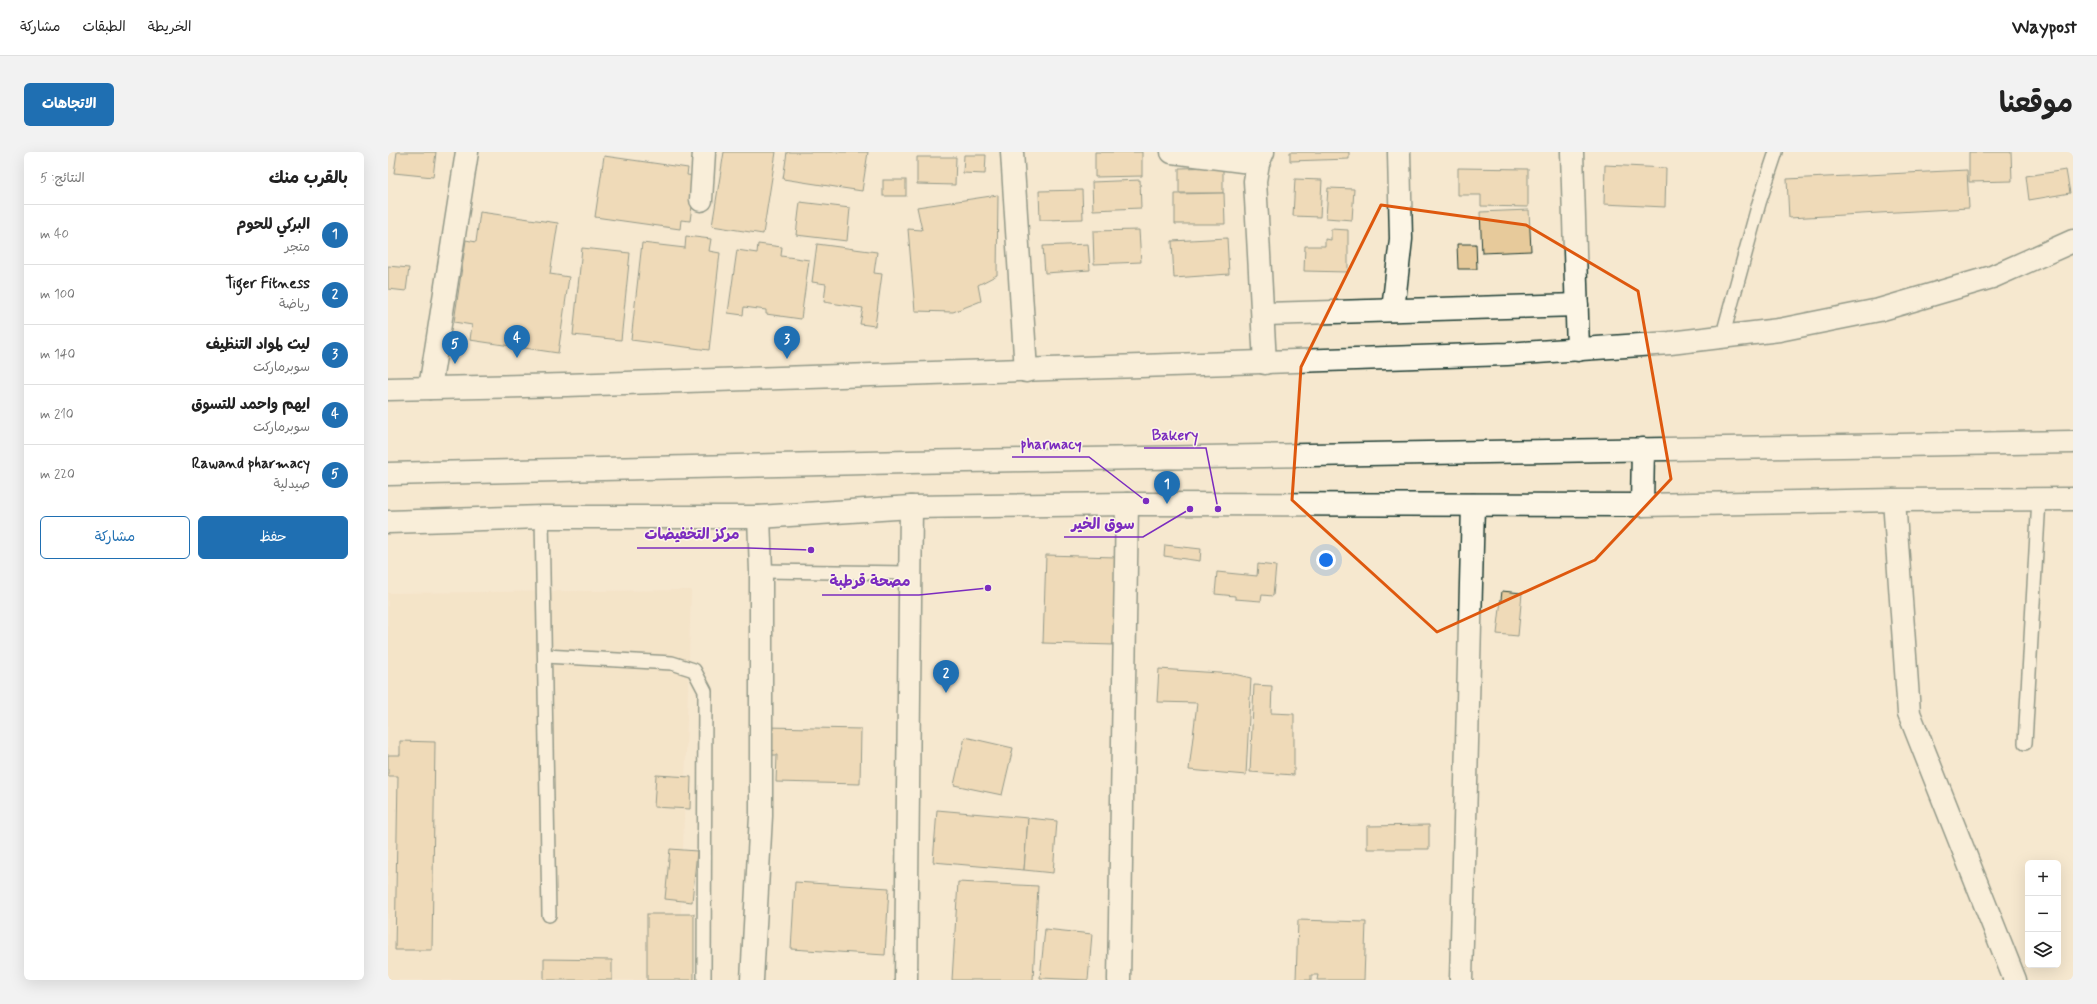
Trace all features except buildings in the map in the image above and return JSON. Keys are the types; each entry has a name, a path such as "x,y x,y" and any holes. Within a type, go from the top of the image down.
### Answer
{"street":[{"path":"430,388 467,152"},
{"path":"701,200 704,152"},
{"path":"1012,152 1026,371"},
{"path":"1172,152 1260,157 1255,181 1265,363"},
{"path":"1393,310 1401,238 1399,152"},
{"path":"1572,152 1578,350"},
{"path":"388,388 1026,371 1507,354 1578,350 1722,338 1779,330 1879,310 1992,277 2073,241"},
{"path":"1262,314 1577,305"},
{"path":"388,474 916,462 2073,442"},
{"path":"1642,506 1643,449"},
{"path":"388,522 542,517 759,517 911,508 1127,504 1642,506 1894,500 2073,499"},
{"path":"1894,500 1909,713 2015,980"},
{"path":"1119,980 1127,504"},
{"path":"1460,980 1474,505"},
{"path":"906,980 911,508"},
{"path":"752,980 761,816 761,571 759,517"}],"lane":[{"path":"1722,338 1759,204 1776,152"},
{"path":"2025,743 2039,499"},
{"path":"542,517 549,915"},
{"path":"761,571 910,573"},
{"path":"545,656 672,663 694,670 705,691 704,980"}],"highlighted area":[{"path":"1381,205 1526,225 1638,291 1671,479 1595,560 1437,632 1292,500 1301,367"}],"shaded area":[{"path":"691,590 679,980 388,980 388,593"}],"place":[{"name":"ايهم واحمد للتسوق","path":"517,358"},
{"name":"ليث لمواد التنظيف","path":"787,359"},
{"name":"Rawand pharmacy","path":"455,364"},
{"name":"pharmacy","path":"1146,501"},
{"name":"البركي للحوم","path":"1167,504"},
{"name":"سوق الخير","path":"1190,509"},
{"name":"Bakery","path":"1218,509"},
{"name":"مركز التخفيضات","path":"811,550"},
{"name":"مصحة قرطبة","path":"988,588"},
{"name":"Tiger Fitness","path":"946,693"}]}
